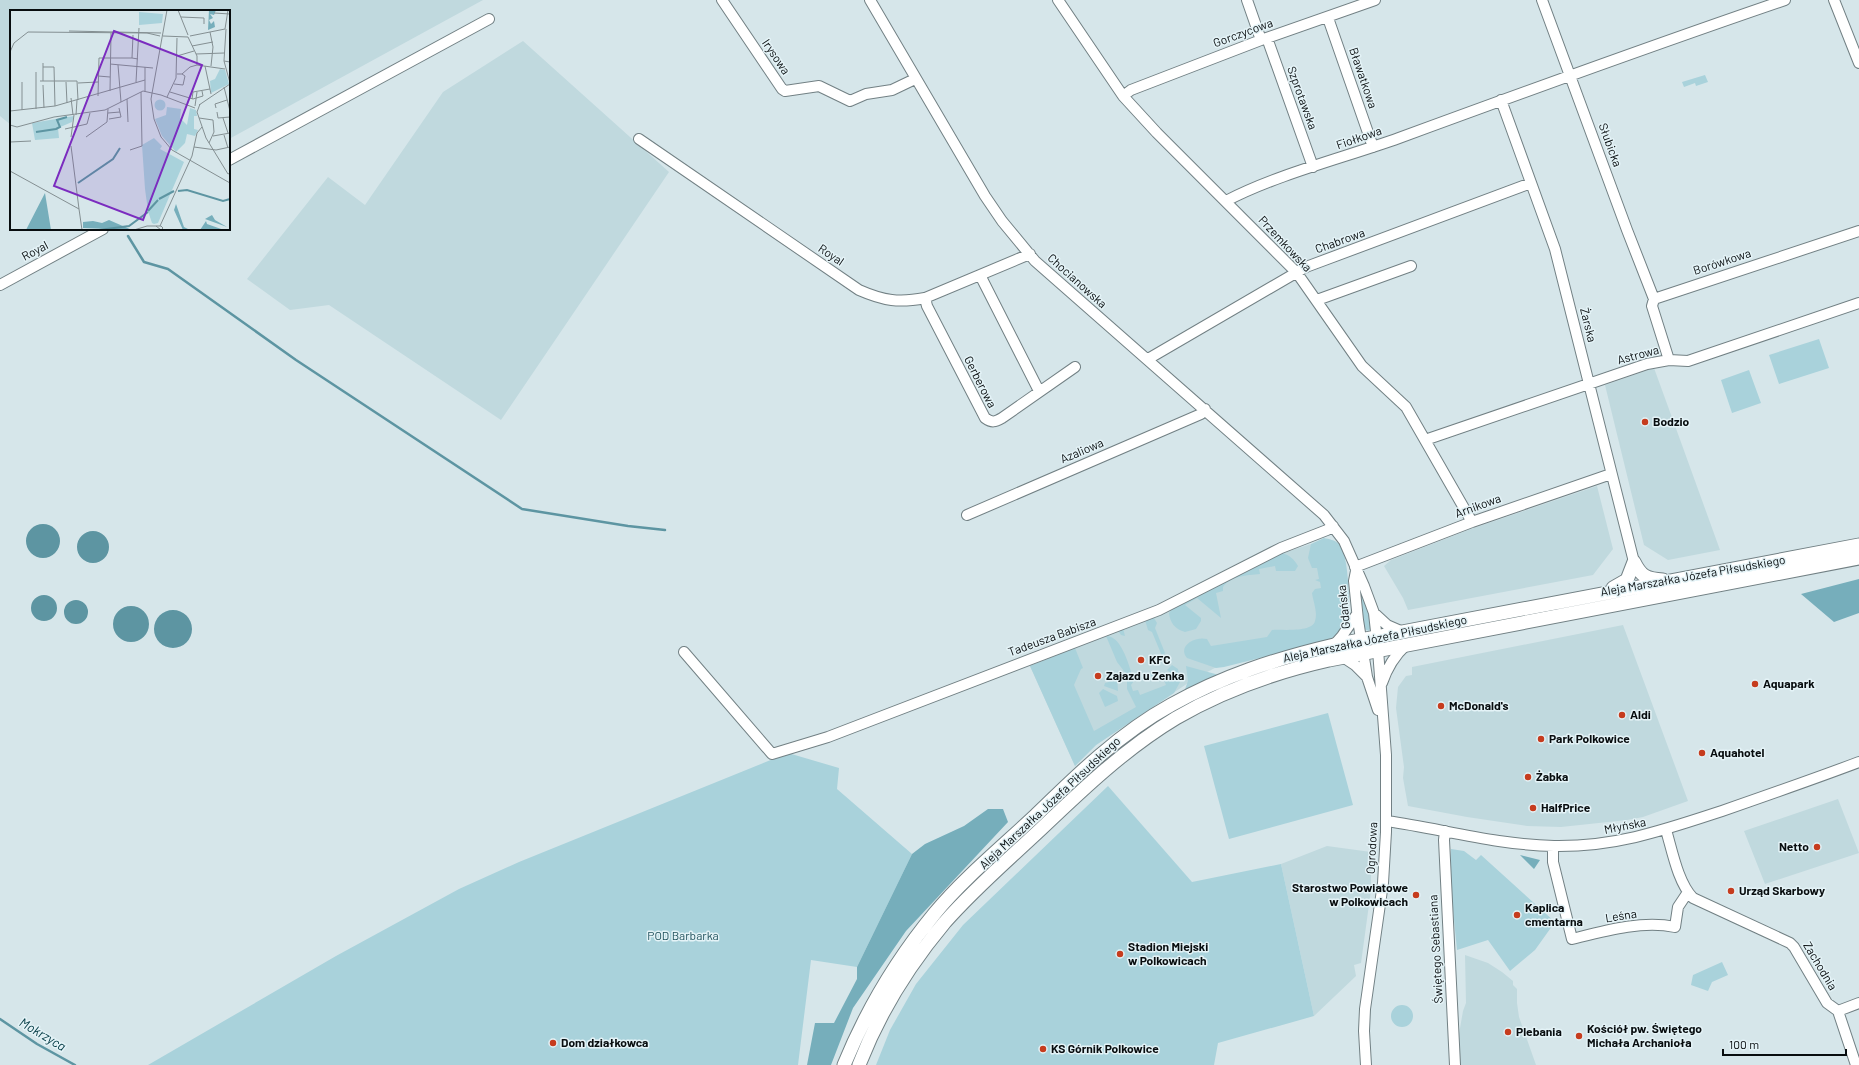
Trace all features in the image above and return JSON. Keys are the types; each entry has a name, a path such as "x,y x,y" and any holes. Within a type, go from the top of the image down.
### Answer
{"main road":[{"name":"Aleja Marszałka Józefa Piłsudskiego","path":"844,1065 864,1019 878,994 900,959 936,912 1090,764 1145,721 1192,694 1235,674 1287,656 1334,645 1859,545"},
{"name":"Aleja Marszałka Józefa Piłsudskiego","path":"859,1065 890,1001 912,964 945,922 974,892 1099,774 1154,732 1178,717 1221,695 1250,682 1292,669 1343,657 1859,558"},
{"path":"1634,562 1640,573 1647,578 1674,580"},
{"path":"1606,592 1627,580 1634,562"}],"street":[{"name":"Irysowa","path":"722,0 782,89 785,91 819,86 850,101 866,94 892,90 915,79"},
{"name":"Chocianowska","path":"870,0 985,196 1006,226 1030,254 1054,278 1205,409 1334,526"},
{"name":"Przemkowska","path":"1058,0 1123,96 1157,133 1296,273 1317,300 1362,366 1406,407 1472,522"},
{"name":"Szprotawska","path":"1247,0 1264,39 1313,167"},
{"name":"Gorczycowa","path":"1123,96 1131,90 1264,39 1328,18 1375,0"},
{"name":"Słubicka","path":"1542,0 1654,299"},
{"name":"Fiołkowa","path":"1226,201 1241,193 1313,167 1785,0"},
{"path":"1834,0 1859,63"},
{"name":"Bławatkowa","path":"1328,18 1373,147"},
{"path":"230,159 489,19"},
{"name":"Żarska","path":"1501,100 1555,249 1634,562"},
{"name":"Royal","path":"639,139 859,290 881,299 907,301 925,298 1030,254"},
{"name":"Chabrowa","path":"1148,359 1306,267 1531,183"},
{"name":"Royal","path":"0,285 101,230"},
{"name":"Borówkowa","path":"1654,299 1859,231"},
{"path":"1317,300 1411,266"},
{"path":"980,275 1039,391"},
{"name":"Gerberowa","path":"925,298 927,306 985,418 990,422 996,422 1075,367"},
{"path":"1654,299 1652,306 1669,360"},
{"name":"Astrowa","path":"1425,440 1647,364 1669,360 1688,362 1859,303"},
{"name":"Azaliowa","path":"967,515 1201,414 1205,409"},
{"name":"Arnikowa","path":"1355,569 1472,522 1611,474"},
{"name":"Gdańska","path":"1334,526 1347,546 1374,613 1378,650"},
{"name":"Tadeusza Babisza","path":"684,652 772,754 828,737 1145,616 1170,605 1281,548 1334,526"},
{"name":"Gdańska","path":"1355,569 1354,582 1361,640"},
{"path":"1374,613 1387,625 1403,632"},
{"path":"1334,645 1357,614"},
{"name":"Ogrodowa","path":"1361,640 1367,677 1383,727"},
{"path":"1381,687 1388,667 1398,653 1406,646"},
{"name":"Ogrodowa","path":"1366,1065 1364,1031 1365,1008 1382,883 1386,821 1386,755 1378,650"},
{"path":"1343,657 1356,665 1367,677"},
{"name":"Młyńska","path":"1386,821 1514,843 1553,846 1618,841 1666,830 1859,762"},
{"path":"1666,830 1688,892"},
{"name":"Świętego Sebastiana","path":"1445,831 1444,840 1455,1065"},
{"name":"Leśna","path":"1553,846 1553,862 1572,939 1631,926 1667,925 1676,927 1678,907 1688,892"},
{"name":"Zachodnia","path":"1688,892 1698,901 1790,943 1827,1002 1838,1011"},
{"path":"1856,1065 1838,1011 1859,1003"}],"shaded area":[{"path":"0,0 483,0 230,138 230,10 10,10 10,124 0,116"},
{"path":"523,41 669,172 501,420 329,305 290,310 247,279 328,177 365,205 443,92"},
{"path":"1654,368 1720,550 1668,560 1644,545 1605,385"},
{"path":"1597,486 1613,549 1593,575 1408,610 1403,598 1384,566 1391,560 1471,529"},
{"path":"40,524 46,524 50,525 57,531 60,541 59,548 53,555 46,558 40,558 36,557 29,551 26,544 26,538 27,534 33,527"},
{"path":"90,531 96,531 106,538 109,547 108,553 102,560 96,563 90,563 80,556 77,550 77,544 84,534"},
{"path":"1311,544 1321,544 1331,635 1228,661 1194,679 1096,745 1075,766 1030,666 1172,609 1280,554"},
{"path":"1859,579 1859,613 1834,622 1801,594"},
{"path":"44,595 53,599 57,608 53,617 44,621 35,617 31,608 35,599"},
{"path":"76,600 85,603 88,612 85,621 76,624 67,621 64,612 67,603"},
{"path":"135,606 144,611 148,617 148,631 144,637 135,642 127,642 118,637 114,631 113,620 118,611 124,607"},
{"path":"173,610 186,616 192,629 186,642 173,648 160,642 154,629 160,616"},
{"path":"1623,625 1688,801 1643,817 1561,827 1527,826 1408,806 1403,778 1404,767 1396,708 1398,687 1406,676 1412,675 1412,667"},
{"path":"1838,799 1859,853 1765,884 1744,831"},
{"path":"988,809 1003,809 1008,822 906,931 853,1008 831,1065 807,1065 815,1023 834,1023 857,979 857,967 912,854 925,844 964,826"},
{"path":"1327,846 1371,852 1371,890 1361,963 1354,965 1356,976 1314,1016 1281,864"},
{"path":"1520,855 1540,860 1534,869"},
{"path":"1465,955 1488,963 1513,981 1513,985 1517,989 1519,1017 1536,1065 1460,1065 1459,1034 1466,1003"}],"green space":[{"path":"1705,75 1708,82 1696,86 1695,83 1684,87 1682,82"},
{"path":"1819,339 1829,368 1779,384 1769,355"},
{"path":"1749,370 1761,403 1732,413 1721,380"},
{"path":"1324,538 1339,544 1345,557 1347,567 1349,614 1344,626 1335,636 1327,641 1224,667 1216,668 1187,658 1184,654 1186,646 1197,639 1207,639 1211,646 1267,637 1272,630 1296,630 1313,625 1316,614 1312,593 1315,589 1321,588 1320,582 1315,580 1319,579 1317,568 1312,568 1308,558 1311,544"},
{"path":"1283,553 1292,558 1298,566 1295,571 1276,571 1275,566 1259,569 1260,574 1230,580 1223,587 1223,591 1216,593 1221,618 1197,598 1185,605 1201,618 1201,621 1196,629 1185,632 1178,629 1172,623 1169,613 1172,609"},
{"path":"1361,595 1363,595 1370,613 1371,627 1369,631 1364,627"},
{"path":"1149,617 1154,618 1157,623 1155,628 1165,653 1162,656 1152,632 1148,630 1145,620 1123,628 1125,636 1121,635 1119,632 1121,628"},
{"path":"1106,636 1112,637 1117,641 1128,661 1134,681 1131,685 1133,691 1138,690 1140,695 1166,685 1164,680 1169,681 1172,674 1167,670 1172,665 1178,669 1180,682 1174,693 1096,745 1075,766 1030,666 1075,648 1083,668 1081,669 1074,685 1094,731 1136,707 1127,689 1127,675 1117,662"},
{"path":"1186,666 1219,675 1184,692 1188,681"},
{"path":"1156,671 1155,675 1142,680 1137,678 1139,675 1140,677"},
{"path":"1117,676 1118,691 1104,686 1105,683 1109,682 1108,679"},
{"path":"1103,689 1117,696 1118,701 1105,707 1099,693"},
{"path":"1328,713 1353,805 1229,839 1204,746"},
{"name":"POD Barbarka","path":"788,753 839,768 837,789 912,854 857,967 811,960 798,1065 148,1065 336,956 459,889 519,862"},
{"name":"Stadion Miejski w Polkowicach","path":"1108,786 1192,882 1281,864 1314,1016 1218,1043 1214,1065 876,1065 890,1030 916,984 963,925"},
{"path":"1451,849 1464,851 1476,860 1481,855 1555,922 1535,950 1510,971 1488,940 1457,950 1450,879"},
{"path":"1722,962 1728,975 1712,982 1708,991 1691,985 1693,975"},
{"path":"1398,1005 1406,1005 1413,1012 1413,1020 1406,1027 1398,1027 1391,1020 1391,1012"}],"waterway":[{"path":"128,236 144,262 168,269 296,360 522,509 628,526 665,530"},
{"name":"Mokrzyca","path":"0,1019 37,1044 75,1065"}],"place":[{"name":"Bodzio","path":"1645,422"},
{"name":"KFC","path":"1141,660"},
{"name":"Zajazd u Zenka","path":"1098,676"},
{"name":"Aquapark","path":"1755,684"},
{"name":"McDonald's","path":"1441,706"},
{"name":"Aldi","path":"1622,715"},
{"name":"Park Polkowice","path":"1541,739"},
{"name":"Aquahotel","path":"1702,753"},
{"name":"Żabka","path":"1528,777"},
{"name":"HalfPrice","path":"1533,808"},
{"name":"Netto","path":"1817,847"},
{"name":"Urząd Skarbowy","path":"1731,891"},
{"name":"Starostwo Powiatowe w Polkowicach","path":"1416,895"},
{"name":"Kaplica cmentarna","path":"1517,915"},
{"name":"Stadion Miejski w Polkowicach","path":"1120,954"},
{"name":"Plebania","path":"1508,1032"},
{"name":"Kościół pw. Świętego Michała Archanioła","path":"1579,1036"},
{"name":"Dom działkowca","path":"553,1043"},
{"name":"KS Górnik Polkowice","path":"1043,1049"}]}
